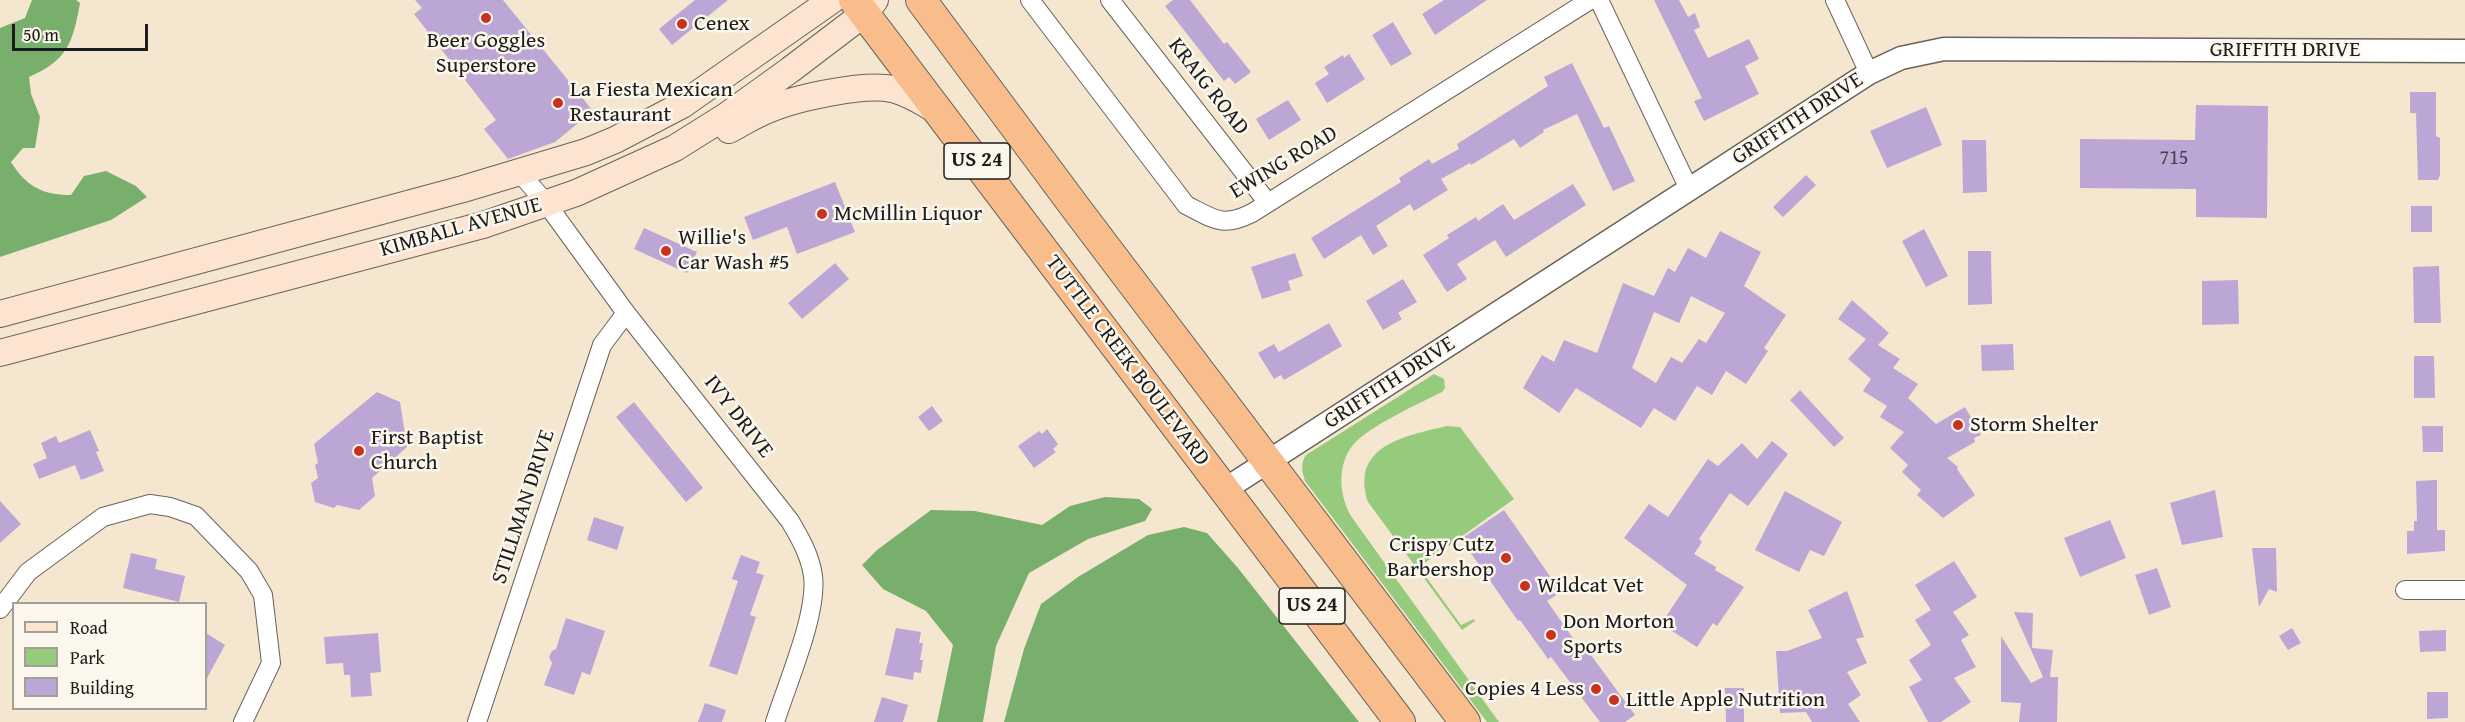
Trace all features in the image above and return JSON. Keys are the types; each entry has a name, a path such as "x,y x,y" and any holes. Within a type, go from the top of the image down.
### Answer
{"highway":[{"name":"US 24","path":"921,0 1465,722"},
{"name":"TUTTLE CREEK BOULEVARD","path":"865,4 942,115 1400,722"}],"main road":[{"name":"KIMBALL AVENUE","path":"0,314 520,173 605,144 682,105 832,0"},
{"name":"KIMBALL AVENUE","path":"0,353 483,225 587,188 675,148 726,116 790,70 865,4"},
{"path":"675,148 714,138 767,109 788,102 857,89 890,89 922,101 942,115"}],"street":[{"name":"EWING ROAD","path":"1030,0 1186,205 1218,221 1238,220 1268,203 1590,0"},
{"name":"KRAIG ROAD","path":"1110,0 1268,203"},
{"path":"1599,0 1689,189"},
{"path":"1835,0 1869,73"},
{"name":"GRIFFITH DRIVE","path":"1224,490 1869,73 1901,58 1944,49 2465,51"},
{"name":"IVY DRIVE","path":"520,173 546,203 626,313 790,521 804,543 813,577 813,605 775,722"},
{"name":"STILLMAN DRIVE","path":"477,722 602,345 626,313"},
{"path":"0,609 28,572 103,517 150,504 170,507 196,516 249,571 263,595 271,663 243,722"},
{"path":"2405,590 2465,590"}],"green space":[{"path":"32,0 76,0 80,3 75,29 66,48 52,64 29,77 31,94 40,117 35,148 23,148 11,162 29,183 43,191 71,195 84,176 106,171 136,186 147,197 111,220 0,257 0,28 25,18"},
{"path":"1434,374 1444,379 1445,388 1442,392 1370,430 1353,445 1344,462 1342,492 1353,519 1499,722 1487,722 1305,481 1302,471 1306,455"},
{"path":"1447,426 1460,427 1514,499 1419,567 1461,625 1474,619 1475,621 1462,630 1368,502 1364,483 1367,468 1374,456 1385,447 1414,434"},
{"path":"1105,497 1139,499 1152,509 1145,521 1088,539 1029,573 996,646 983,722 937,722 953,645 926,611 883,589 862,565 877,550 931,510 975,511 1042,525 1070,506"},
{"path":"1184,527 1207,533 1238,568 1359,722 1004,722 1024,649 1041,604 1078,577 1148,535"}],"building":[{"path":"415,0 503,0 593,111 555,142 508,159 484,129 496,120 414,14 422,8"},
{"name":"Cenex","path":"695,0 728,0 672,45 659,29"},
{"path":"1173,0 1190,0 1224,44 1227,42 1251,72 1235,84 1229,77 1224,81 1165,6"},
{"path":"1444,0 1487,0 1435,35 1422,14"},
{"path":"1654,0 1679,0 1688,17 1695,13 1700,27 1694,30 1708,58 1749,39 1759,59 1745,66 1759,94 1704,121 1694,101 1702,98"},
{"path":"1393,22 1412,54 1391,66 1372,35"},
{"path":"1349,54 1365,79 1327,103 1315,83 1329,74 1324,67 1343,55 1344,58"},
{"path":"1572,63 1604,128 1609,126 1635,181 1613,191 1577,114 1543,130 1544,132 1520,148 1514,139 1471,165 1470,163 1441,179 1448,190 1414,211 1410,204 1376,226 1388,246 1373,255 1361,235 1324,259 1311,238 1401,182 1399,178 1429,159 1432,164 1459,149 1457,144 1548,86 1544,77"},
{"path":"2410,92 2436,92 2436,136 2440,138 2438,180 2418,180 2416,113 2410,113"},
{"path":"1288,100 1301,120 1269,140 1256,119"},
{"path":"2196,105 2268,106 2267,218 2196,217 2196,189 2080,188 2080,139 2195,140"},
{"path":"1926,107 1942,145 1887,168 1870,131"},
{"path":"1962,140 1986,140 1987,192 1963,193"},
{"path":"1806,175 1816,185 1783,217 1773,207"},
{"path":"835,182 855,232 797,254 787,227 753,240 744,217"},
{"path":"1573,184 1586,205 1506,257 1495,240 1457,264 1467,279 1447,292 1423,255 1449,238 1447,235 1476,217 1478,221 1503,204 1514,220"},
{"path":"2411,206 2432,206 2432,232 2411,232"},
{"name":"Willie's Car Wash #5","path":"644,228 697,252 687,273 634,249"},
{"path":"1924,229 1948,276 1926,287 1902,241"},
{"path":"1720,231 1761,252 1744,286 1786,315 1764,348 1768,351 1746,384 1726,371 1712,395 1697,386 1675,421 1654,408 1641,428 1576,388 1559,413 1523,388 1542,355 1554,362 1564,340 1597,353 1623,283 1654,296 1668,268 1675,272 1688,248 1706,258","holes":["1691,296 1725,313 1706,343 1699,339 1682,363 1671,357 1656,383 1632,368 1654,312 1679,323"]},
{"path":"1968,251 1991,251 1992,304 1968,305"},
{"path":"1295,253 1303,276 1288,281 1291,290 1262,299 1251,267"},
{"path":"835,263 849,279 802,319 788,303"},
{"path":"2439,266 2441,323 2414,323 2413,267"},
{"path":"1403,279 1417,302 1398,313 1402,319 1383,330 1366,301"},
{"path":"2238,280 2239,324 2202,325 2202,281"},
{"path":"1852,300 1889,333 1878,345 1900,359 1893,368 1918,384 1908,398 1936,424 1965,407 1981,435 1974,438 1975,442 1947,458 1958,467 1957,469 1975,495 1943,518 1917,495 1921,490 1902,472 1908,465 1890,448 1904,432 1880,417 1887,406 1863,391 1871,379 1848,359 1866,339 1838,319"},
{"path":"1329,323 1342,346 1284,380 1281,375 1274,379 1258,353 1274,344 1279,352"},
{"path":"2013,344 2014,370 1982,371 1981,345"},
{"path":"2414,356 2434,356 2435,398 2414,398"},
{"path":"1800,390 1844,438 1834,447 1790,400"},
{"name":"First Baptist Church","path":"377,392 400,402 407,447 372,478 375,496 359,510 337,505 334,508 315,502 311,483 318,478 315,465 318,463 314,444"},
{"path":"634,402 703,488 686,502 616,417"},
{"path":"932,406 943,421 929,431 918,417"},
{"path":"2422,426 2443,426 2443,452 2423,452"},
{"path":"1047,429 1058,444 1053,449 1056,452 1034,468 1018,446 1039,431 1042,434"},
{"path":"90,430 104,471 81,480 75,465 39,479 33,464 47,458 41,443 56,436 59,443"},
{"path":"1772,441 1788,454 1748,506 1730,493 1699,539 1702,542 1694,554 1744,587 1717,626 1713,623 1697,647 1661,624 1687,585 1624,538 1649,504 1668,517 1708,459 1718,466 1742,443 1757,459"},
{"path":"2437,480 2437,530 2445,530 2445,551 2407,554 2407,531 2414,531 2414,521 2417,521 2416,481"},
{"path":"2215,490 2223,537 2182,545 2170,503"},
{"path":"1785,491 1842,522 1824,556 1810,550 1799,572 1755,550"},
{"path":"0,501 21,524 0,543"},
{"path":"1504,510 1561,592 1547,601 1584,654 1588,651 1635,715 1625,722 1600,722 1551,657 1548,659 1520,620 1518,621 1461,539"},
{"path":"594,517 624,527 617,550 587,540"},
{"path":"2110,520 2126,558 2080,577 2064,538"},
{"path":"2252,548 2276,548 2277,592 2269,589 2259,607"},
{"path":"131,553 157,559 155,569 185,576 179,602 123,588"},
{"path":"741,555 760,562 756,573 764,575 750,615 756,617 737,675 709,666 738,581 732,579"},
{"path":"1954,561 1977,597 1953,612 1969,635 1961,640 1976,667 1954,678 1971,702 1941,722 1928,722 1909,687 1922,680 1909,660 1931,645 1915,620 1931,610 1915,585"},
{"path":"2157,568 2171,607 2149,615 2135,575"},
{"path":"1847,591 1864,637 1856,639 1867,663 1847,672 1861,695 1848,704 1860,722 1812,722 1806,712 1780,713 1776,651 1787,651 1822,638 1808,610"},
{"path":"2014,612 2033,613 2032,648 2053,650 2050,677 2058,677 2057,722 2019,722 2021,703 2001,702 2001,636 2031,683 2043,677"},
{"path":"566,618 605,631 590,675 582,672 574,695 544,685 552,663 549,657 556,649"},
{"path":"896,628 921,632 919,643 923,643 920,660 923,660 921,673 914,672 913,680 885,675"},
{"path":"2292,628 2301,643 2288,650 2279,636"},
{"path":"2446,630 2446,651 2420,652 2419,631"},
{"path":"378,633 381,672 370,673 372,696 351,697 350,675 344,675 343,663 326,664 324,637"},
{"path":"207,634 225,645 207,678"},
{"path":"1725,688 1744,688 1744,722 1726,722"},
{"path":"2427,692 2448,692 2448,718 2427,719"},
{"path":"882,697 908,705 903,722 874,722"},
{"path":"705,703 726,710 722,722 698,722"}],"place":[{"name":"Beer Goggles Superstore","path":"486,18"},
{"name":"Cenex","path":"682,24"},
{"name":"La Fiesta Mexican Restaurant","path":"558,103"},
{"name":"McMillin Liquor","path":"822,214"},
{"name":"Willie's Car Wash #5","path":"666,251"},
{"name":"Storm Shelter","path":"1958,425"},
{"name":"First Baptist Church","path":"359,451"},
{"name":"Crispy Cutz Barbershop","path":"1506,558"},
{"name":"Wildcat Vet","path":"1525,586"},
{"name":"Don Morton Sports","path":"1551,635"},
{"name":"Copies 4 Less","path":"1596,689"},
{"name":"Little Apple Nutrition","path":"1614,700"}]}
